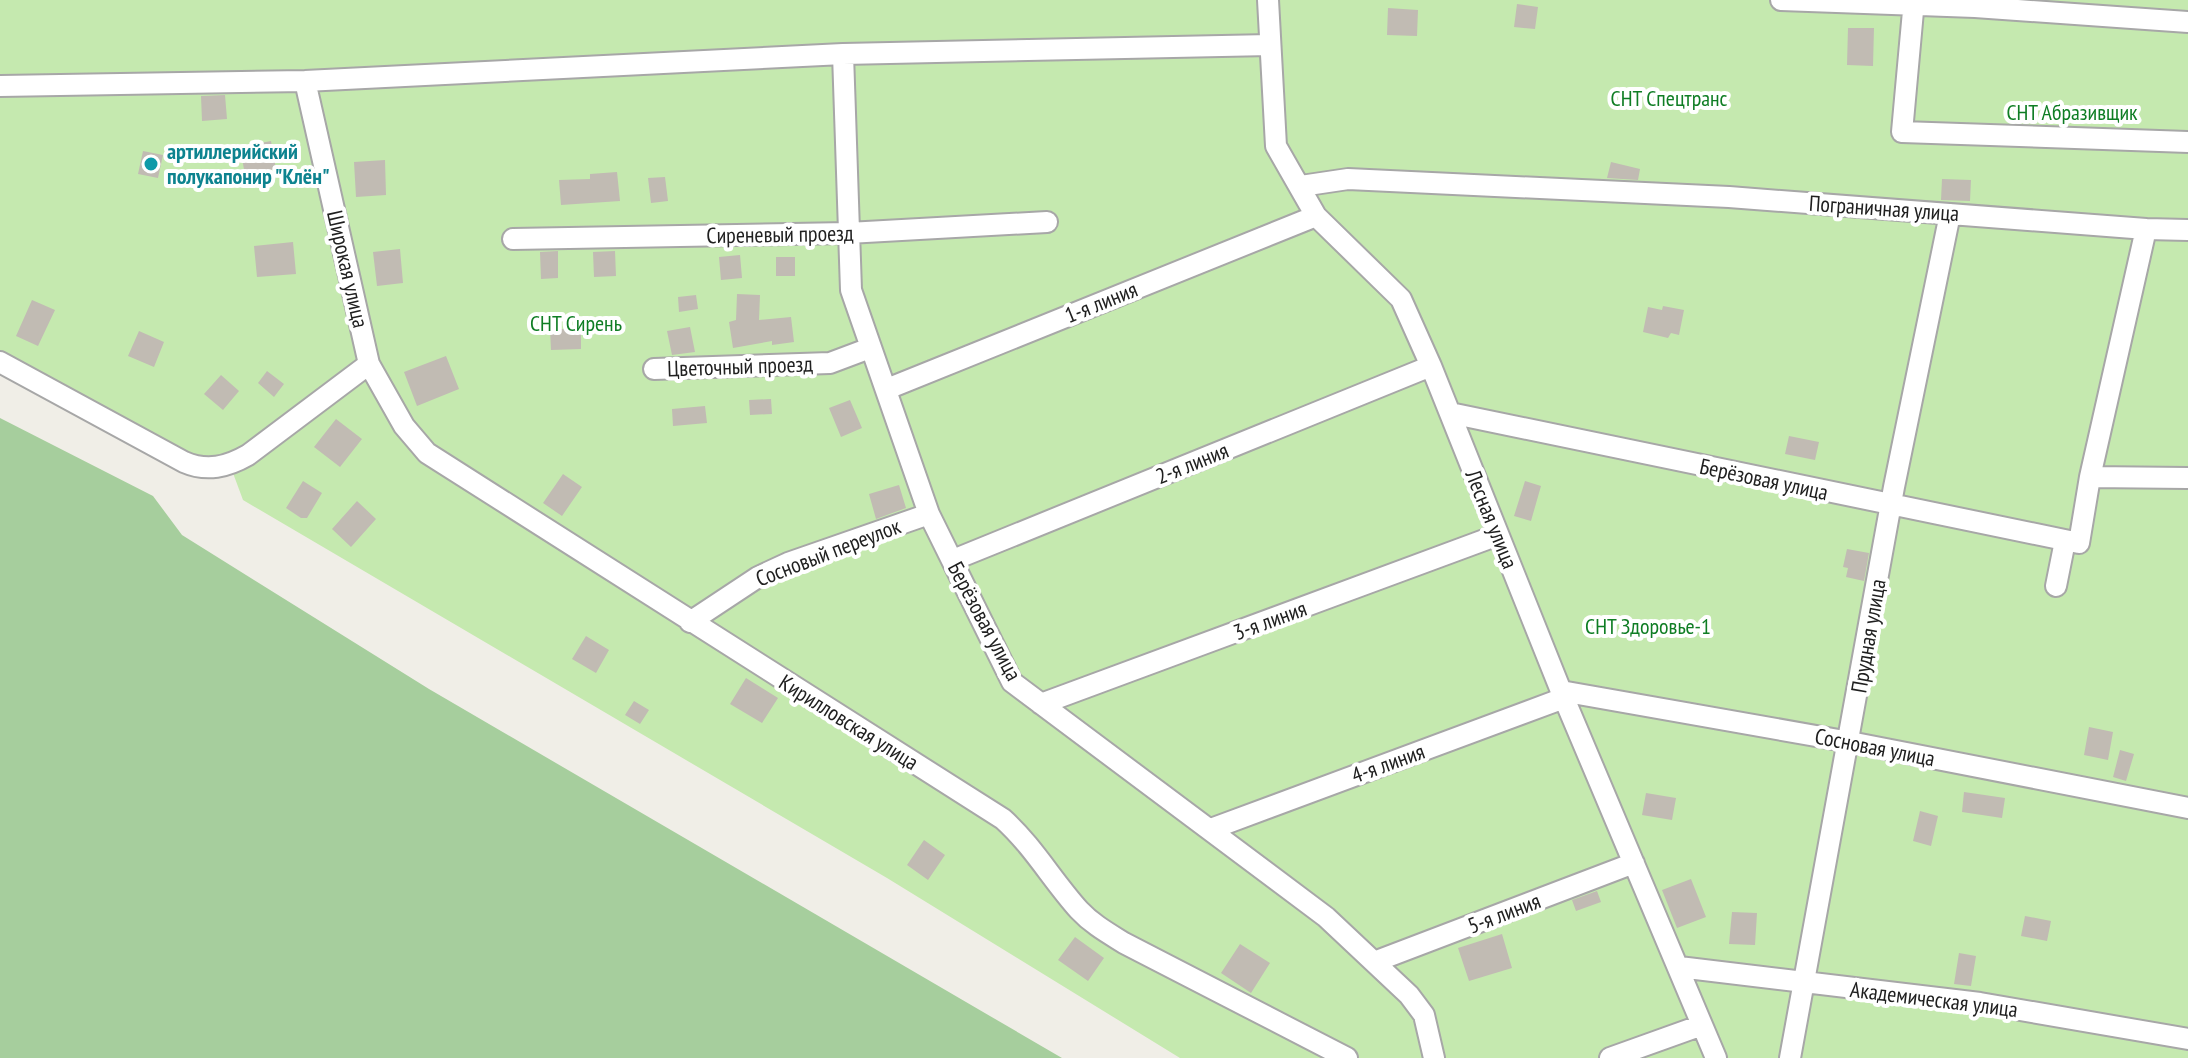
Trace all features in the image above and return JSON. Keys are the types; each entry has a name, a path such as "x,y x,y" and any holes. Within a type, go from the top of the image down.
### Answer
{"street":[{"name":"Лесная улица","path":"1268,0 1276,146 1316,216 1401,299 1716,1058"},
{"path":"1781,0 1914,3 2188,22"},
{"path":"1914,3 1902,132 2188,142"},
{"path":"0,86 305,81 843,54 1270,45"},
{"name":"Берёзовая улица","path":"843,54 851,290 929,514 1012,682 1326,917 1409,995 1424,1015 1434,1058"},
{"name":"Широкая улица","path":"305,81 369,364"},
{"name":"Пограничная улица","path":"1301,186 1348,179 1729,197 2188,230"},
{"name":"Прудная улица","path":"1790,1058 1891,505 1950,214"},
{"name":"1-я линия","path":"887,389 1316,216"},
{"name":"Сиреневый проезд","path":"513,239 848,233 1047,222"},
{"path":"2056,586 2090,477 2146,229"},
{"name":"Цветочный проезд","path":"654,369 830,363 870,348"},
{"path":"0,362 196,467 230,465 248,455 369,364"},
{"name":"Кирилловская улица","path":"369,364 404,426 427,453 1003,819 1020,835 1079,909 1103,930 1347,1058"},
{"name":"2-я линия","path":"953,560 1431,366"},
{"name":"Берёзовая улица","path":"1450,413 2072,542"},
{"path":"2090,477 2188,478"},
{"name":"Сосновый переулок","path":"690,622 758,577 788,563 929,514"},
{"name":"3-я линия","path":"1041,704 1498,535"},
{"name":"Сосновая улица","path":"1563,694 1850,742 2188,808"},
{"name":"4-я линия","path":"1211,829 1563,694"},
{"name":"5-я линия","path":"1374,962 1634,863"},
{"name":"Академическая улица","path":"1679,967 1980,1003 2188,1039"},
{"path":"1610,1058 1702,1025"}],"green space":[{"path":"0,0 2188,0 2188,1058 1180,1058 887,878 243,500 230,465 212,467 0,362"},
{"path":"0,418 153,496 182,535 429,689 1062,1058 0,1058"}],"building":[{"path":"1517,4 1538,7 1535,29 1514,27"},
{"path":"1388,8 1418,10 1417,36 1387,35"},
{"path":"1848,28 1874,28 1873,66 1847,65"},
{"path":"225,95 227,119 202,121 201,96"},
{"path":"271,141 276,169 245,175 240,147"},
{"name":"артиллерийский полукапонир \"Клён\"","path":"143,151 163,155 158,178 138,174"},
{"path":"385,160 386,195 356,197 354,162"},
{"path":"1611,162 1640,169 1638,180 1607,178"},
{"path":"617,172 620,201 561,205 559,180 590,179 590,174"},
{"path":"665,177 668,201 651,203 648,178"},
{"path":"1942,179 1971,180 1970,201 1941,200"},
{"path":"293,242 296,274 257,277 254,246"},
{"path":"400,249 403,283 377,286 373,252"},
{"path":"558,251 558,278 541,279 540,252"},
{"path":"615,251 616,276 594,277 593,252"},
{"path":"740,255 742,278 721,280 719,257"},
{"path":"776,257 795,257 795,276 776,276"},
{"path":"737,294 760,295 759,320 791,317 794,342 772,345 772,341 733,348 729,322 736,320"},
{"path":"696,295 698,309 679,312 678,297"},
{"path":"32,300 55,310 38,346 16,336"},
{"path":"1663,306 1684,310 1679,335 1671,333 1668,338 1643,332 1648,307 1662,310"},
{"path":"690,327 695,352 672,355 667,331"},
{"path":"550,329 581,329 581,349 551,350"},
{"path":"139,331 164,342 154,367 128,356"},
{"path":"446,356 459,389 417,406 404,372"},
{"path":"267,371 284,384 274,397 258,383"},
{"path":"221,375 239,391 223,410 204,394"},
{"path":"771,399 772,414 750,415 749,400"},
{"path":"850,400 862,428 841,437 829,408"},
{"path":"705,406 707,423 673,426 672,409"},
{"path":"336,419 362,439 340,467 314,447"},
{"path":"1789,436 1819,442 1815,460 1785,454"},
{"path":"563,474 582,487 562,516 543,503"},
{"path":"303,481 322,493 307,518 301,518 286,508"},
{"path":"1525,481 1541,486 1531,521 1514,516"},
{"path":"899,485 906,508 876,519 869,494"},
{"path":"357,501 376,519 351,547 332,529"},
{"path":"1847,549 1869,553 1864,581 1846,577 1848,568 1843,567"},
{"path":"586,636 609,650 596,673 572,659"},
{"path":"746,678 778,698 762,723 730,704"},
{"path":"634,701 649,710 640,724 625,715"},
{"path":"2089,727 2113,732 2108,760 2084,755"},
{"path":"2120,750 2134,754 2126,781 2113,777"},
{"path":"1964,792 2005,798 2002,818 1962,812"},
{"path":"1646,793 1676,798 1672,820 1642,815"},
{"path":"1920,811 1938,816 1931,846 1913,841"},
{"path":"924,840 945,855 928,880 907,865"},
{"path":"1691,879 1706,917 1677,928 1662,890"},
{"path":"1597,891 1601,902 1576,911 1572,900"},
{"path":"1732,912 1757,913 1755,945 1729,944"},
{"path":"2025,916 2051,921 2047,941 2021,936"},
{"path":"1502,934 1512,968 1469,981 1458,948"},
{"path":"1075,937 1104,958 1088,981 1058,960"},
{"path":"1240,944 1270,963 1251,993 1221,973"},
{"path":"1959,953 1976,956 1971,986 1954,984"}],"place":[{"name":"артиллерийский полукапонир \"Клён\"","path":"151,164"}],"park label":[{"name":"СНТ Спецтранс","path":"1669,98"},
{"name":"СНТ Абразивщик","path":"2072,112"},
{"name":"СНТ Сирень","path":"576,323"},
{"name":"СНТ Здоровье-1","path":"1648,626"}]}
